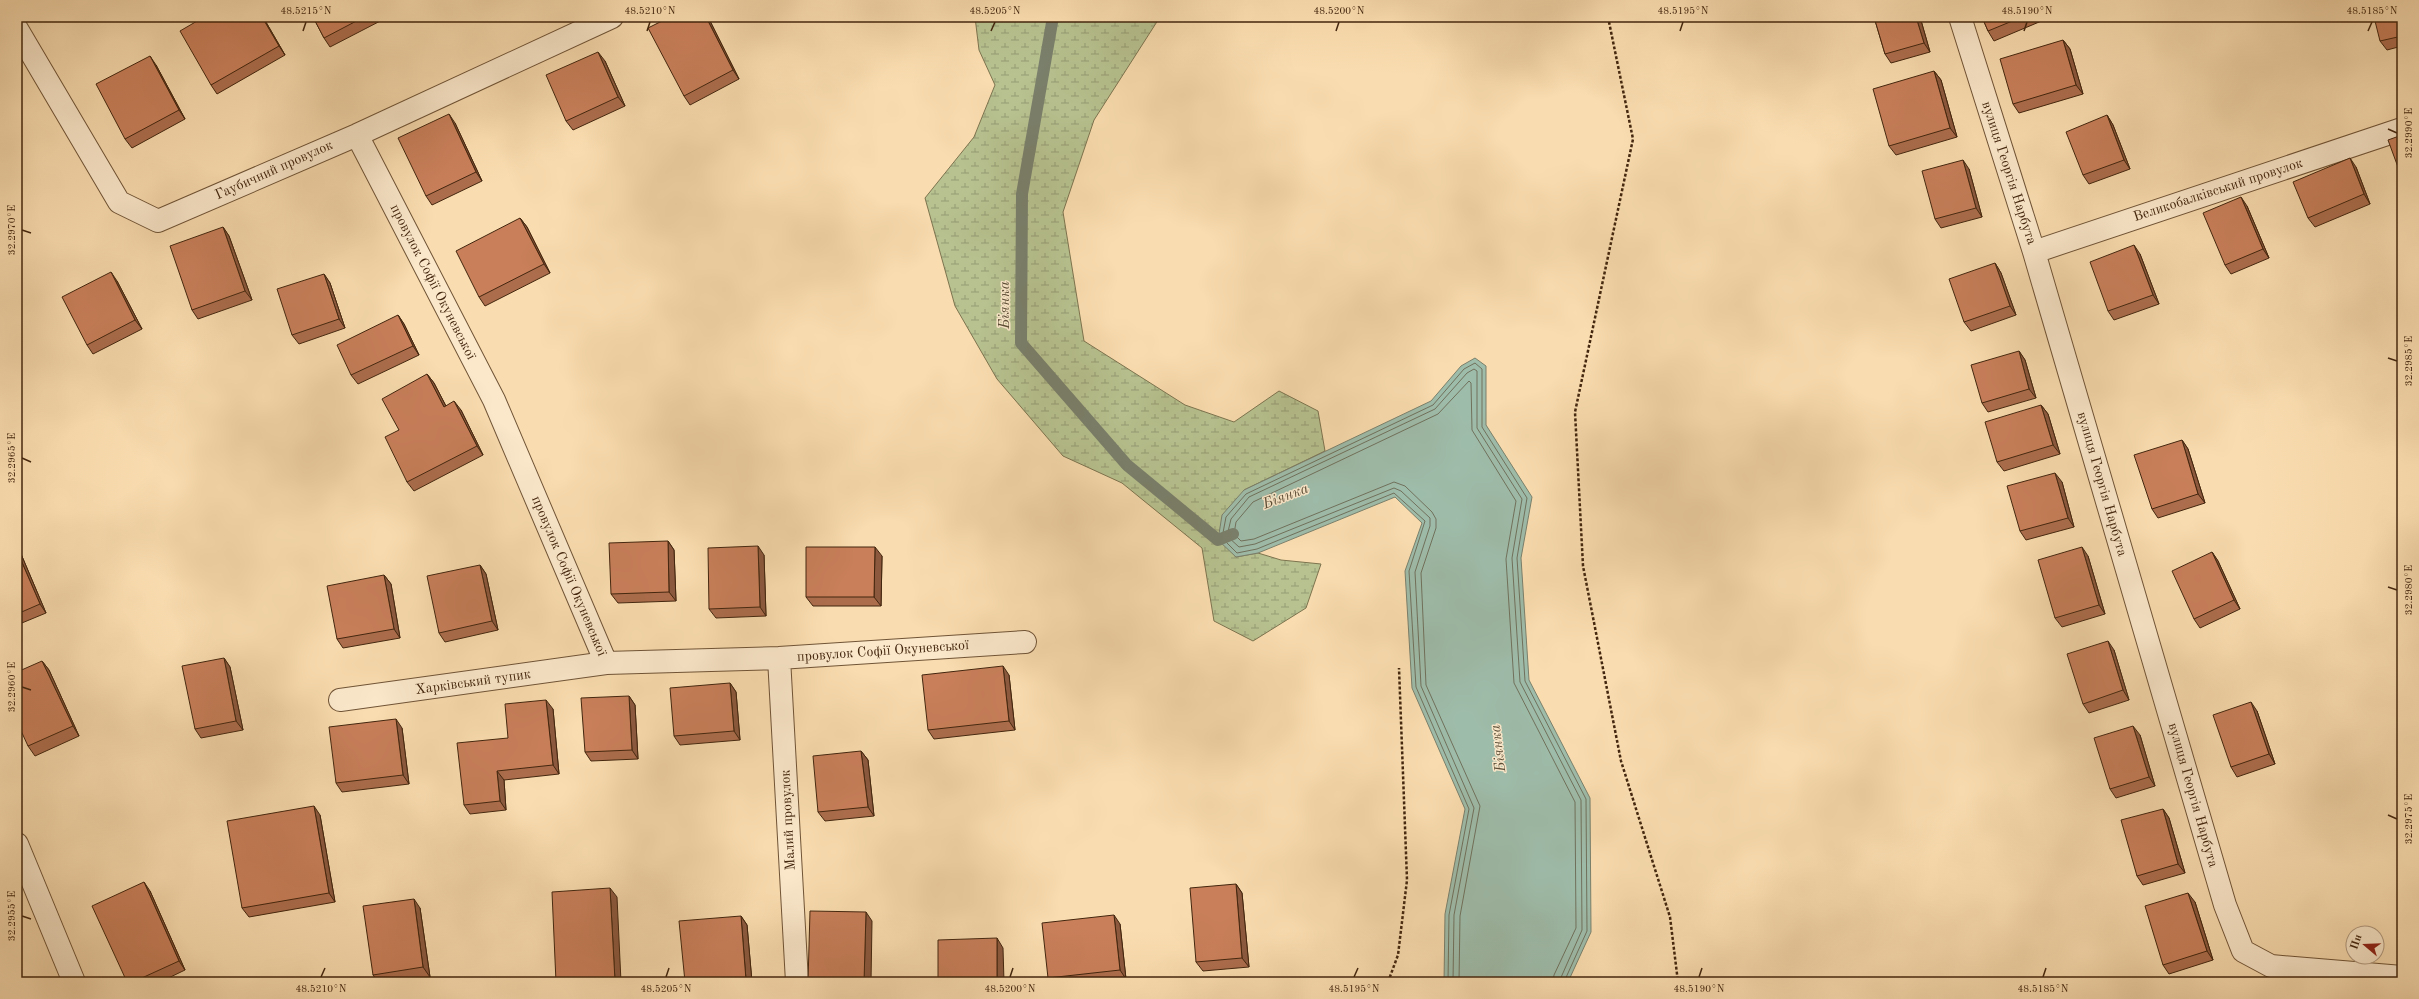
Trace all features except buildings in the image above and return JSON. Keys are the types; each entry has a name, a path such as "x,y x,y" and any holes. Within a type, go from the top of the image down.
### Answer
{"street":[{"name":"Гаубичний провулок","path":"17,29 119,202 158,221 357,134 612,17"},
{"name":"вулиця Георгія Нарбута","path":"1960,17 2034,252 2225,905 2243,951 2271,966 2402,977"},
{"name":"Великобалківський провулок","path":"2034,252 2402,129"},
{"name":"провулок Софії Окуневської","path":"357,134 494,400 606,663 779,658 1025,642"},
{"name":"Малий провулок","path":"779,658 797,982"},
{"name":"Харківський тупик","path":"340,700 606,663"},
{"path":"17,844 74,982"}],"path":[{"path":"1608,17 1633,139 1575,412 1582,566 1621,761 1670,917 1678,982"},
{"path":"1388,982 1398,955 1407,880 1399,668"}],"green space":[{"path":"975,17 1160,17 1094,120 1063,212 1084,341 1185,405 1234,422 1279,391 1318,411 1325,451 1244,490 1236,557 1258,553 1281,560 1321,564 1306,608 1253,641 1214,621 1202,548 1122,483 1063,456 997,379 955,306 925,198 974,137 995,85 979,50"}],"water":[{"path":"1475,358 1486,366 1486,425 1532,497 1521,558 1529,680 1590,798 1591,932 1568,982 1444,982 1445,914 1465,809 1412,688 1405,571 1422,523 1395,497 1258,553 1236,557 1218,540 1222,515 1244,490 1431,401 1461,366"}],"waterway":[{"name":"Біянка","path":"1053,17 1022,194 1021,343 1127,465 1218,540 1233,534"}]}
